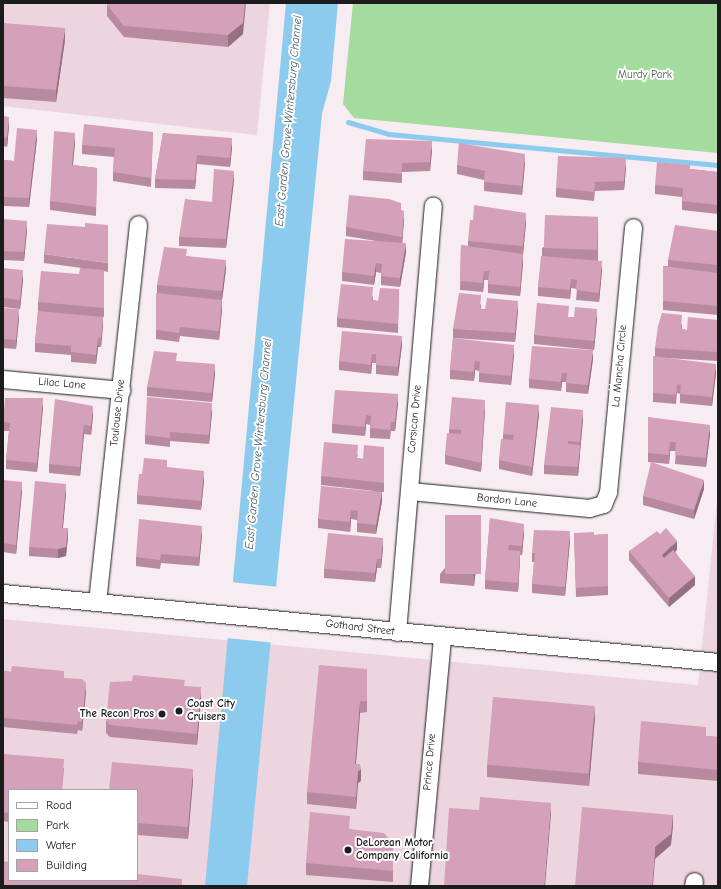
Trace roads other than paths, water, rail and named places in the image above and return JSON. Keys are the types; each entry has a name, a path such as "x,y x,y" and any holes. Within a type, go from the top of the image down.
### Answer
{"street":[{"name":"Corsican Drive","path":"397,632 433,206"},
{"name":"Toulouse Drive","path":"97,602 138,224"},
{"name":"La Mancha Circle","path":"603,504 608,492 632,227"},
{"name":"Lilac Lane","path":"3,379 121,390"},
{"name":"Bardon Lane","path":"410,491 589,508 603,504"},
{"name":"Gothard Street","path":"3,593 209,611 442,637 718,662"},
{"name":"Prince Drive","path":"419,886 442,637"}],"water":[{"name":"East Garden Grove-Wintersburg Channel","path":"286,3 338,3 331,81 322,114 247,886 205,886"}],"waterway":[{"path":"348,122 389,134 718,165"}],"place":[{"name":"Coast City Cruisers","path":"179,711"},
{"name":"The Recon Pros","path":"162,714"},
{"name":"DeLorean Motor Company California","path":"348,850"}],"park label":[{"name":"Murdy Park","path":"645,75"}]}
